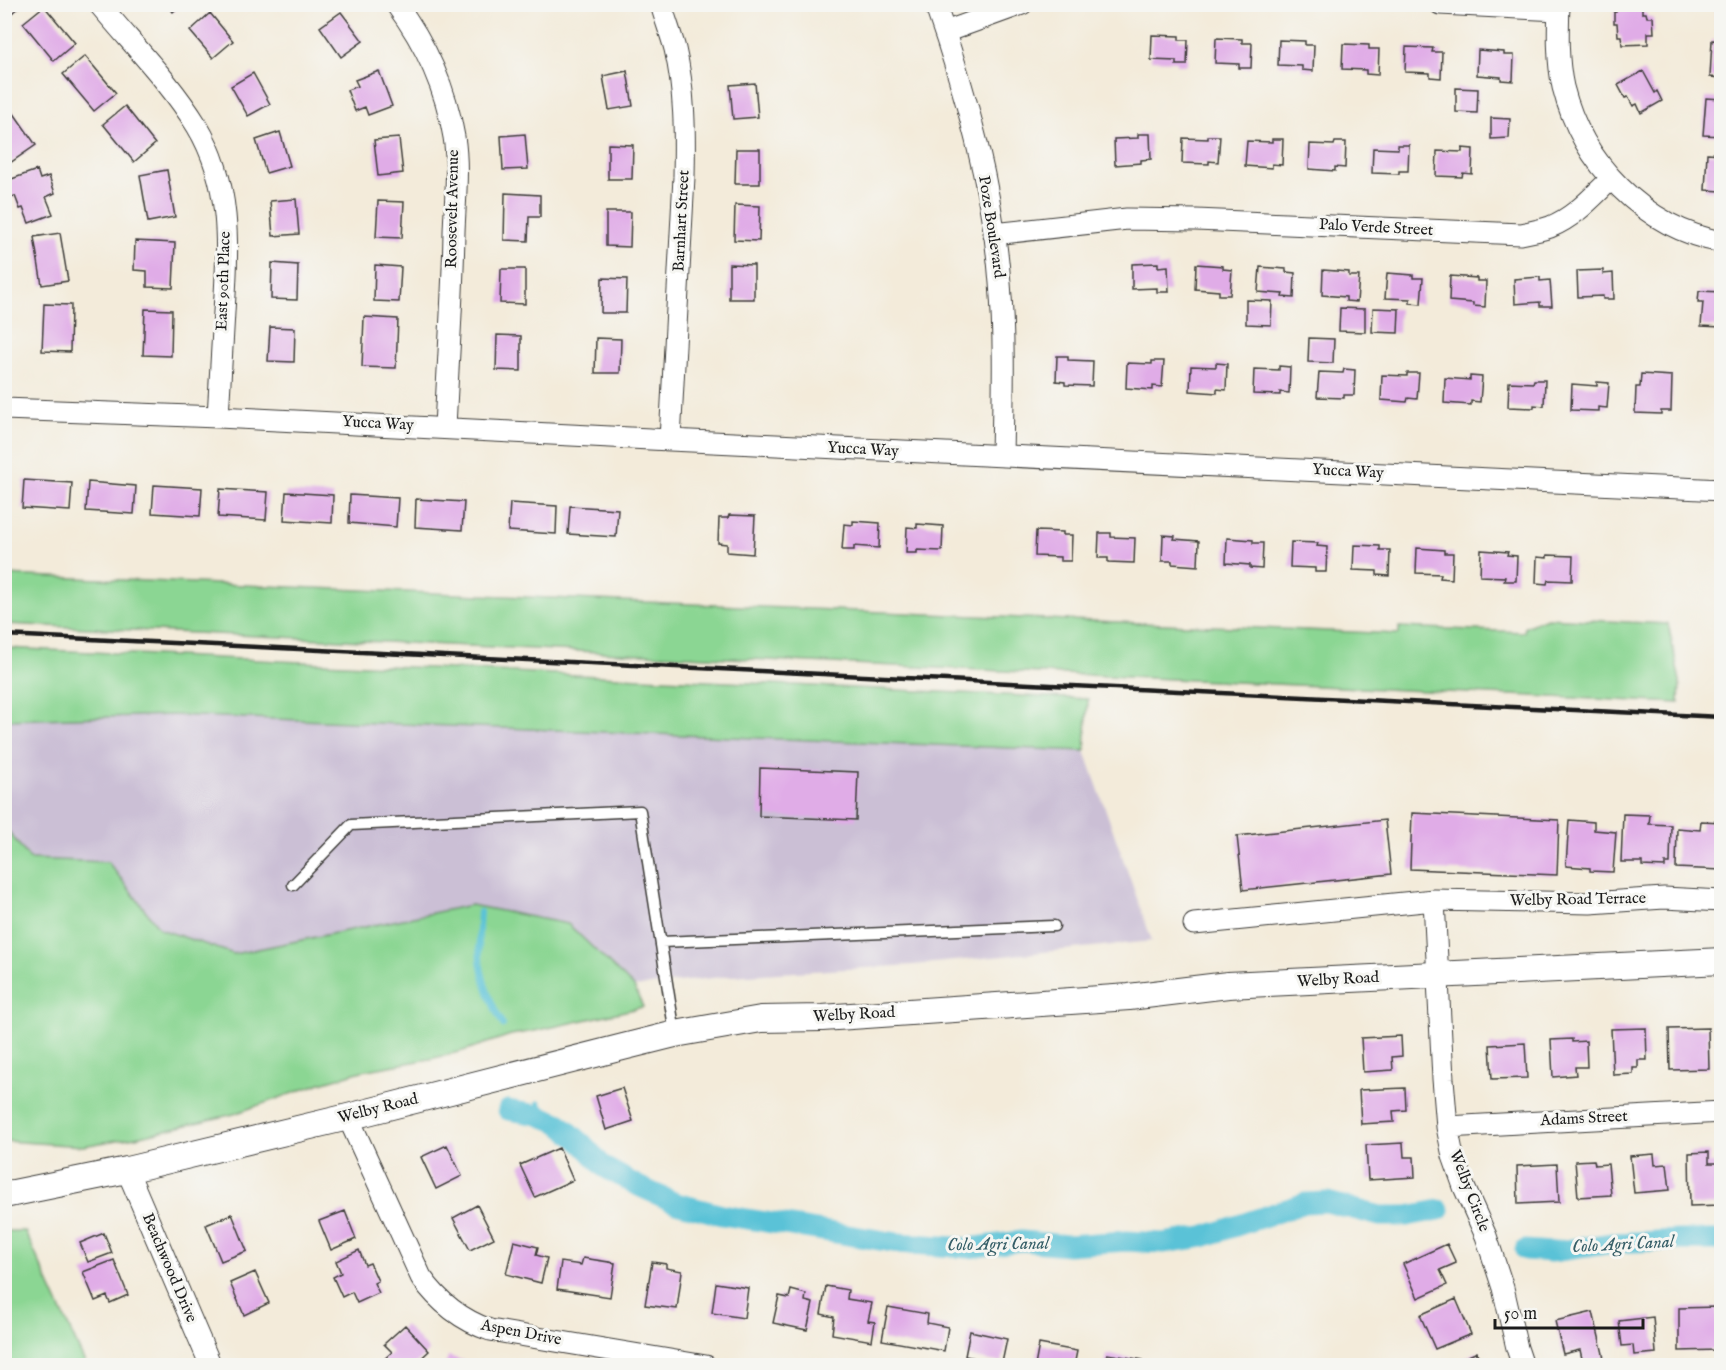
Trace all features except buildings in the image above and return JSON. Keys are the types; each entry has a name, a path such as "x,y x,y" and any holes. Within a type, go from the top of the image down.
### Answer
{"street":[{"name":"East 90th Place","path":"99,4 198,127 213,158 221,183 226,213 228,250 218,417"},
{"name":"Roosevelt Avenue","path":"396,4 423,45 442,92 454,138 456,176 454,244 445,428"},
{"name":"Barnhart Street","path":"661,4 675,49 685,138 670,441"},
{"name":"Poze Boulevard","path":"935,4 972,122 994,234 1000,281 1004,356 1002,456"},
{"path":"945,32 1022,4"},
{"path":"1440,4 1559,7 1559,53 1564,89 1578,128 1596,159 1611,179 1658,218 1685,231 1722,242"},
{"name":"Palo Verde Street","path":"994,234 1127,219 1521,234 1549,227 1578,211 1611,179"},
{"name":"Yucca Way","path":"4,408 1722,490"},
{"name":"Welby Road Terrace","path":"1194,924 1434,900 1590,903 1664,898 1722,901"},
{"path":"1434,900 1439,975"},
{"name":"Welby Road","path":"4,1195 127,1170 348,1117 675,1034 761,1019 822,1018 1128,997 1228,985 1722,961"},
{"name":"Welby Circle","path":"1439,975 1443,1079 1448,1127 1457,1167 1486,1236 1503,1288 1523,1365"},
{"name":"Adams Street","path":"1448,1127 1722,1112"},
{"name":"Aspen Drive","path":"348,1117 422,1277 439,1299 463,1317 490,1330 668,1362 706,1365"},
{"name":"Beachwood Drive","path":"127,1170 212,1365"}],"lane":[{"path":"293,885 351,825 640,811 675,1034"},
{"path":"661,942 1054,926"}],"shaded area":[{"path":"172,715 1085,751 1152,941 914,965 730,976 634,987 568,924 471,905 234,954 160,929 108,862 30,859 5,827 4,720"}],"green space":[{"path":"5,575 1399,634 1399,627 1524,632 1525,627 1547,618 1668,624 1680,681 1679,703 5,624"},
{"path":"5,648 1088,699 1085,751 172,715 5,720"},
{"path":"5,827 30,859 108,862 160,929 234,954 471,905 568,924 634,987 643,1007 511,1035 430,1059 362,1071 234,1114 141,1136 83,1146 5,1141"},
{"path":"5,1231 25,1231 86,1365 5,1365"}],"waterway":[{"path":"480,912 479,943 482,971 490,997 503,1025"},
{"path":"539,1103 545,1117"},
{"name":"Colo Agri Canal","path":"508,1110 538,1115 559,1123 604,1167 676,1203 722,1215 898,1243 969,1248 1021,1241 1068,1245 1126,1241 1163,1243 1203,1237 1305,1203 1327,1202 1380,1216 1407,1216 1439,1210"},
{"name":"Colo Agri Canal","path":"1525,1250 1551,1252 1613,1243 1722,1240"}],"railway":[{"path":"4,635 1722,717"}]}
